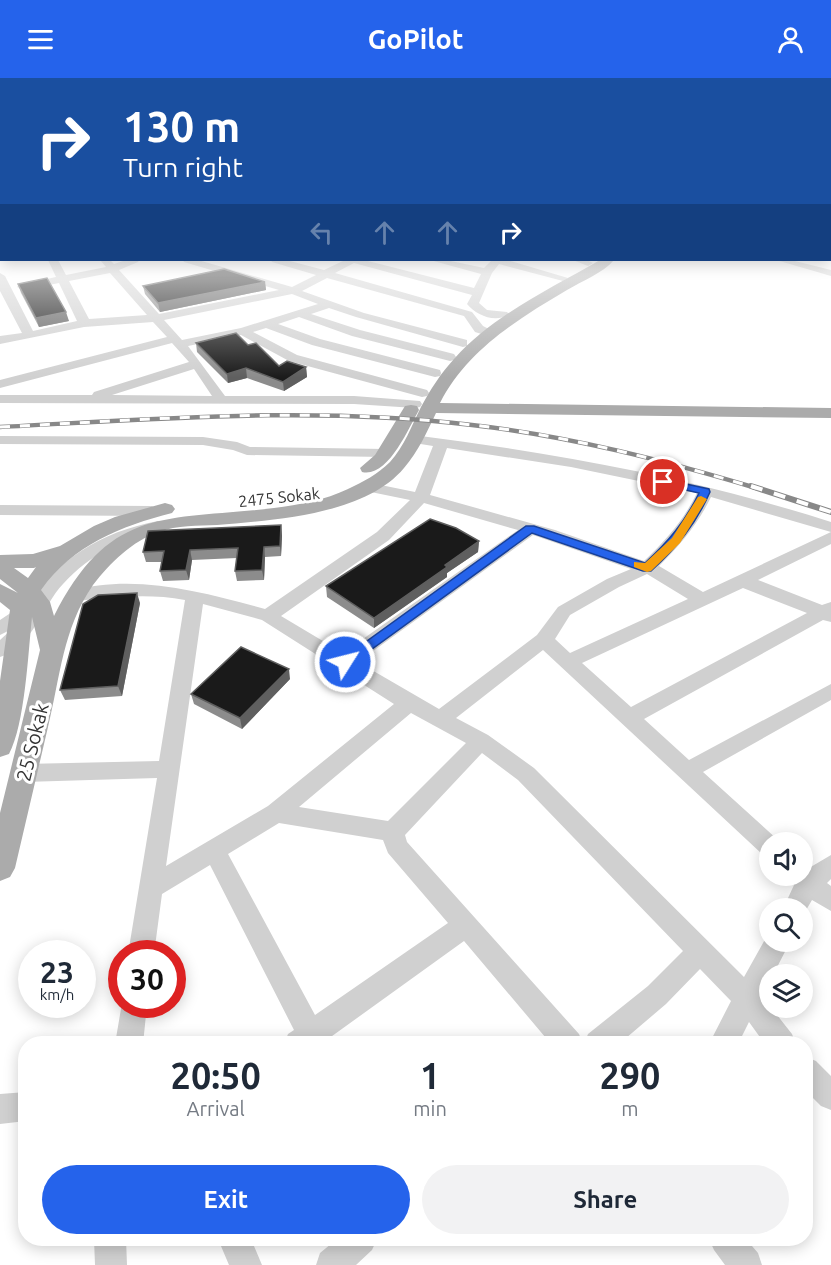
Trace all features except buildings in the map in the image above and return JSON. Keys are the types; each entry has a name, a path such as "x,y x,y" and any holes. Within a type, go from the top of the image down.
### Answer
{"main road":[{"name":"2475 Sokak","path":"439,378 450,357 471,335 577,267"},
{"name":"2475 Sokak","path":"18,618 67,550 109,526 155,518 206,504 285,500 324,493 357,479 385,453 471,335 594,267"},
{"path":"439,378 449,390 465,398 528,404 662,405 831,401"},
{"name":"2475 Sokak","path":"155,518 183,521 280,514 323,505 366,488 390,472 413,439 422,402"},
{"path":"422,402 831,412"},
{"name":"2475 Sokak","path":"52,650 76,594 89,575 103,560 142,531 155,518"},
{"path":"0,562 34,561 67,550"},
{"path":"0,568 18,618 4,717"},
{"path":"0,591 18,618 52,650"},
{"path":"18,618 76,594"},
{"name":"25 Sokak","path":"0,868 52,650"},
{"name":"25 Sokak","path":"0,747 4,717"}],"street":[{"path":"56,267 79,306 84,323"},
{"path":"2,290 62,280 99,267"},
{"path":"113,267 138,290 157,318 222,399"},
{"path":"214,267 293,291 360,315 471,335"},
{"path":"302,267 473,304"},
{"path":"0,340 84,323 157,318 293,291 338,267"},
{"path":"373,267 473,304 484,313 503,314"},
{"path":"467,267 487,272"},
{"path":"471,335 473,304 491,267"},
{"path":"524,267 563,278"},
{"path":"810,267 831,273"},
{"path":"208,276 230,272"},
{"path":"0,276 2,290 29,335"},
{"path":"0,384 176,341 243,331 330,304"},
{"path":"471,335 473,304"},
{"path":"300,315 356,333 450,357"},
{"path":"268,324 316,342 439,378"},
{"path":"243,331 293,358 422,402"},
{"path":"293,358 316,342"},
{"path":"79,401 196,364"},
{"path":"0,399 422,402"},
{"path":"413,439 509,451 705,492 831,526"},
{"path":"0,440 203,441 237,446 247,451 385,453"},
{"path":"267,616 383,537 421,498 442,442"},
{"path":"366,488 421,498 530,529 647,568 702,600"},
{"path":"440,719 544,640 564,611 614,583 647,568 676,540 696,511 705,492"},
{"path":"0,510 155,518"},
{"path":"18,618 61,574 94,548 155,518"},
{"path":"345,662 530,529"},
{"path":"567,662 743,581 831,537"},
{"path":"103,560 100,570 102,580 113,586 130,590"},
{"path":"743,581 828,612"},
{"path":"76,594 130,590 168,591 267,616 409,703 481,741 504,756 546,792 747,999 776,1036"},
{"path":"143,940 195,596"},
{"path":"628,718 828,612"},
{"path":"544,640 759,837"},
{"path":"687,771 831,691"},
{"path":"151,888 276,813 409,703"},
{"path":"393,832 481,741"},
{"path":"24,773 170,769"},
{"path":"276,813 393,832"},
{"path":"393,832 396,846 562,1036"},
{"path":"214,850 303,1036"},
{"path":"813,875 831,866"},
{"path":"813,885 831,900"},
{"path":"308,1036 466,925"},
{"path":"608,1036 657,995 699,952"},
{"path":"727,1036 772,952"},
{"path":"130,1036 132,1018"},
{"path":"813,1078 831,1096"},
{"path":"0,1109 18,1107"},
{"path":"110,1246 111,1265"},
{"path":"237,1246 246,1265"},
{"path":"332,1265 354,1246"},
{"path":"731,1246 746,1265"}],"railway":[{"path":"0,427 236,416 355,416 413,419 472,425 580,442 756,488"},
{"path":"751,486 831,512"}],"slow traffic":[{"path":"638,565 647,568 676,540 696,511 701,499"}],"route":[{"path":"345,662 530,529 647,568 676,540 696,511 705,492 663,482"}]}
